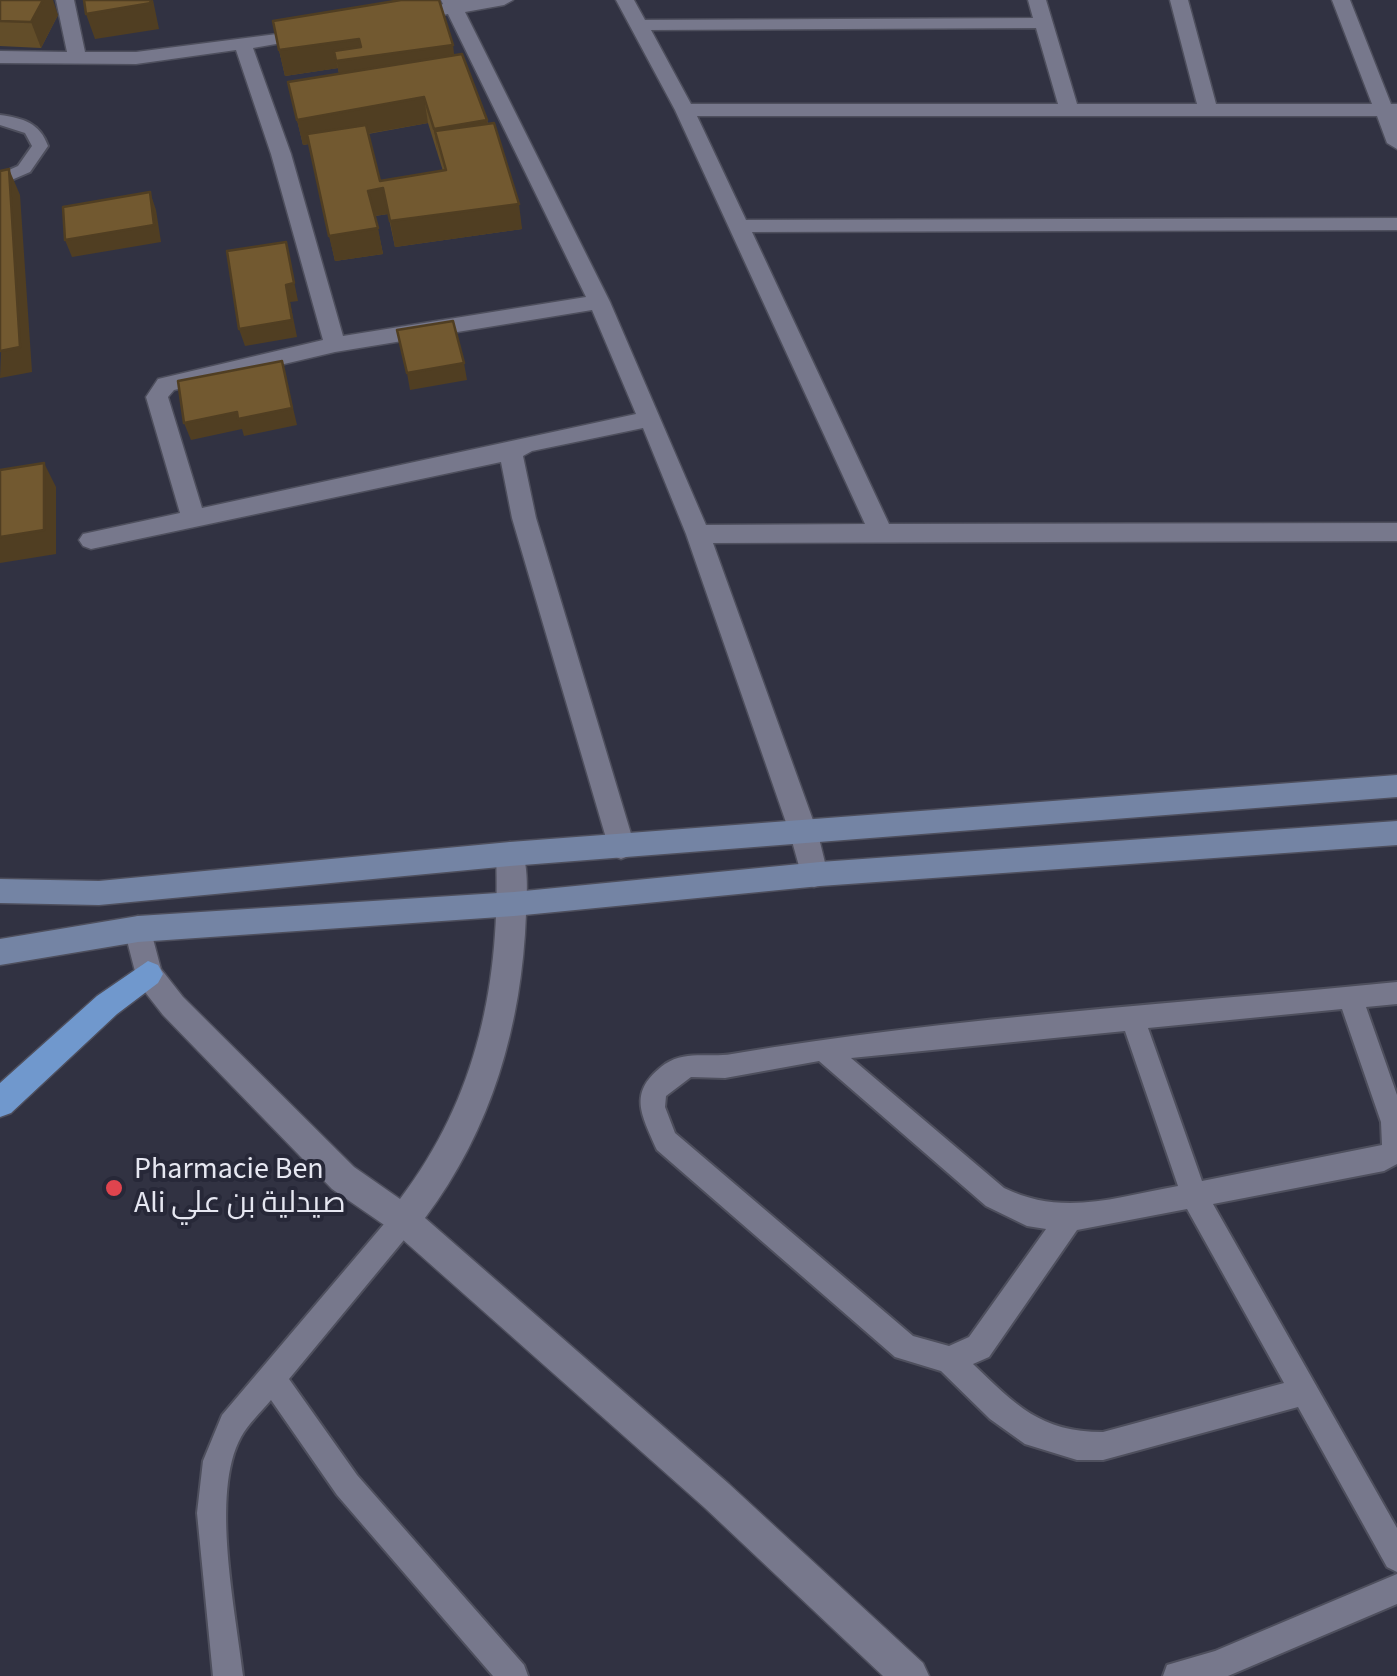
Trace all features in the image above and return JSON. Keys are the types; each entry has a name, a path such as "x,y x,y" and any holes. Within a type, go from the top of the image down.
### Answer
{"highway":[{"path":"0,1103 107,1004 148,974"}],"main road":[{"path":"0,892 117,892 510,854 1397,786"},
{"path":"0,952 138,929 514,904 814,875 1397,833"}],"street":[{"path":"65,0 77,57"},
{"path":"415,15 452,4 504,0"},
{"path":"624,0 685,110 882,533"},
{"path":"1036,0 1069,110"},
{"path":"1179,0 1208,110"},
{"path":"1341,0 1390,110 1397,143"},
{"path":"452,4 599,302 698,534 804,834 814,875"},
{"path":"638,25 1044,23"},
{"path":"0,57 174,56 339,28"},
{"path":"243,44 281,154 335,345"},
{"path":"685,110 1390,110"},
{"path":"739,226 1397,224"},
{"path":"193,518 157,397 166,384 335,345 599,302"},
{"path":"91,540 650,419"},
{"path":"511,452 524,518 621,847"},
{"path":"698,534 1397,532"},
{"path":"404,1220 433,1187 460,1140 507,994 514,904 510,854"},
{"path":"138,929 148,974 198,1034 343,1178 404,1220 718,1496 910,1676"}],"lane":[{"path":"0,120 28,126 39,138 40,146 24,169 0,180"},
{"path":"1303,1392 1103,1446 1076,1449 1030,1435 949,1360 906,1347 684,1158 666,1141 658,1126 652,1107 654,1090 677,1070 691,1066 725,1067 823,1050 1397,993"},
{"path":"823,1050 995,1198 1027,1213 1069,1218 1391,1167 1394,1122 1350,997"},
{"path":"1132,1019 1194,1196 1397,1556"},
{"path":"949,1360 979,1347 1069,1218"},
{"path":"228,1676 212,1512 217,1462 232,1425 404,1220"},
{"path":"273,1380 347,1485 512,1676"},
{"path":"1178,1676 1216,1666 1397,1588"}],"building":[{"path":"0,0 43,0 31,22 0,21"},
{"path":"84,0 150,0 151,3 86,14"},
{"path":"401,0 439,0 453,45 336,61 334,51 361,47 359,39 279,50 273,21"},
{"path":"462,54 487,120 434,129 424,97 297,120 288,82"},
{"path":"494,123 519,204 390,221 383,188 368,191 378,228 329,236 307,134 366,125 380,181 446,170 435,131"},
{"path":"9,169 20,347 0,351 0,171"},
{"path":"150,192 154,225 65,240 63,207"},
{"path":"286,242 294,283 286,285 292,320 239,329 227,251"},
{"path":"453,321 464,363 407,373 397,330"},
{"path":"282,361 292,408 238,419 237,412 184,423 178,381"},
{"path":"44,463 44,530 0,537 0,470"}],"place":[{"name":"Pharmacie Ben Ali صيدلية بن علي","path":"114,1188"}]}
